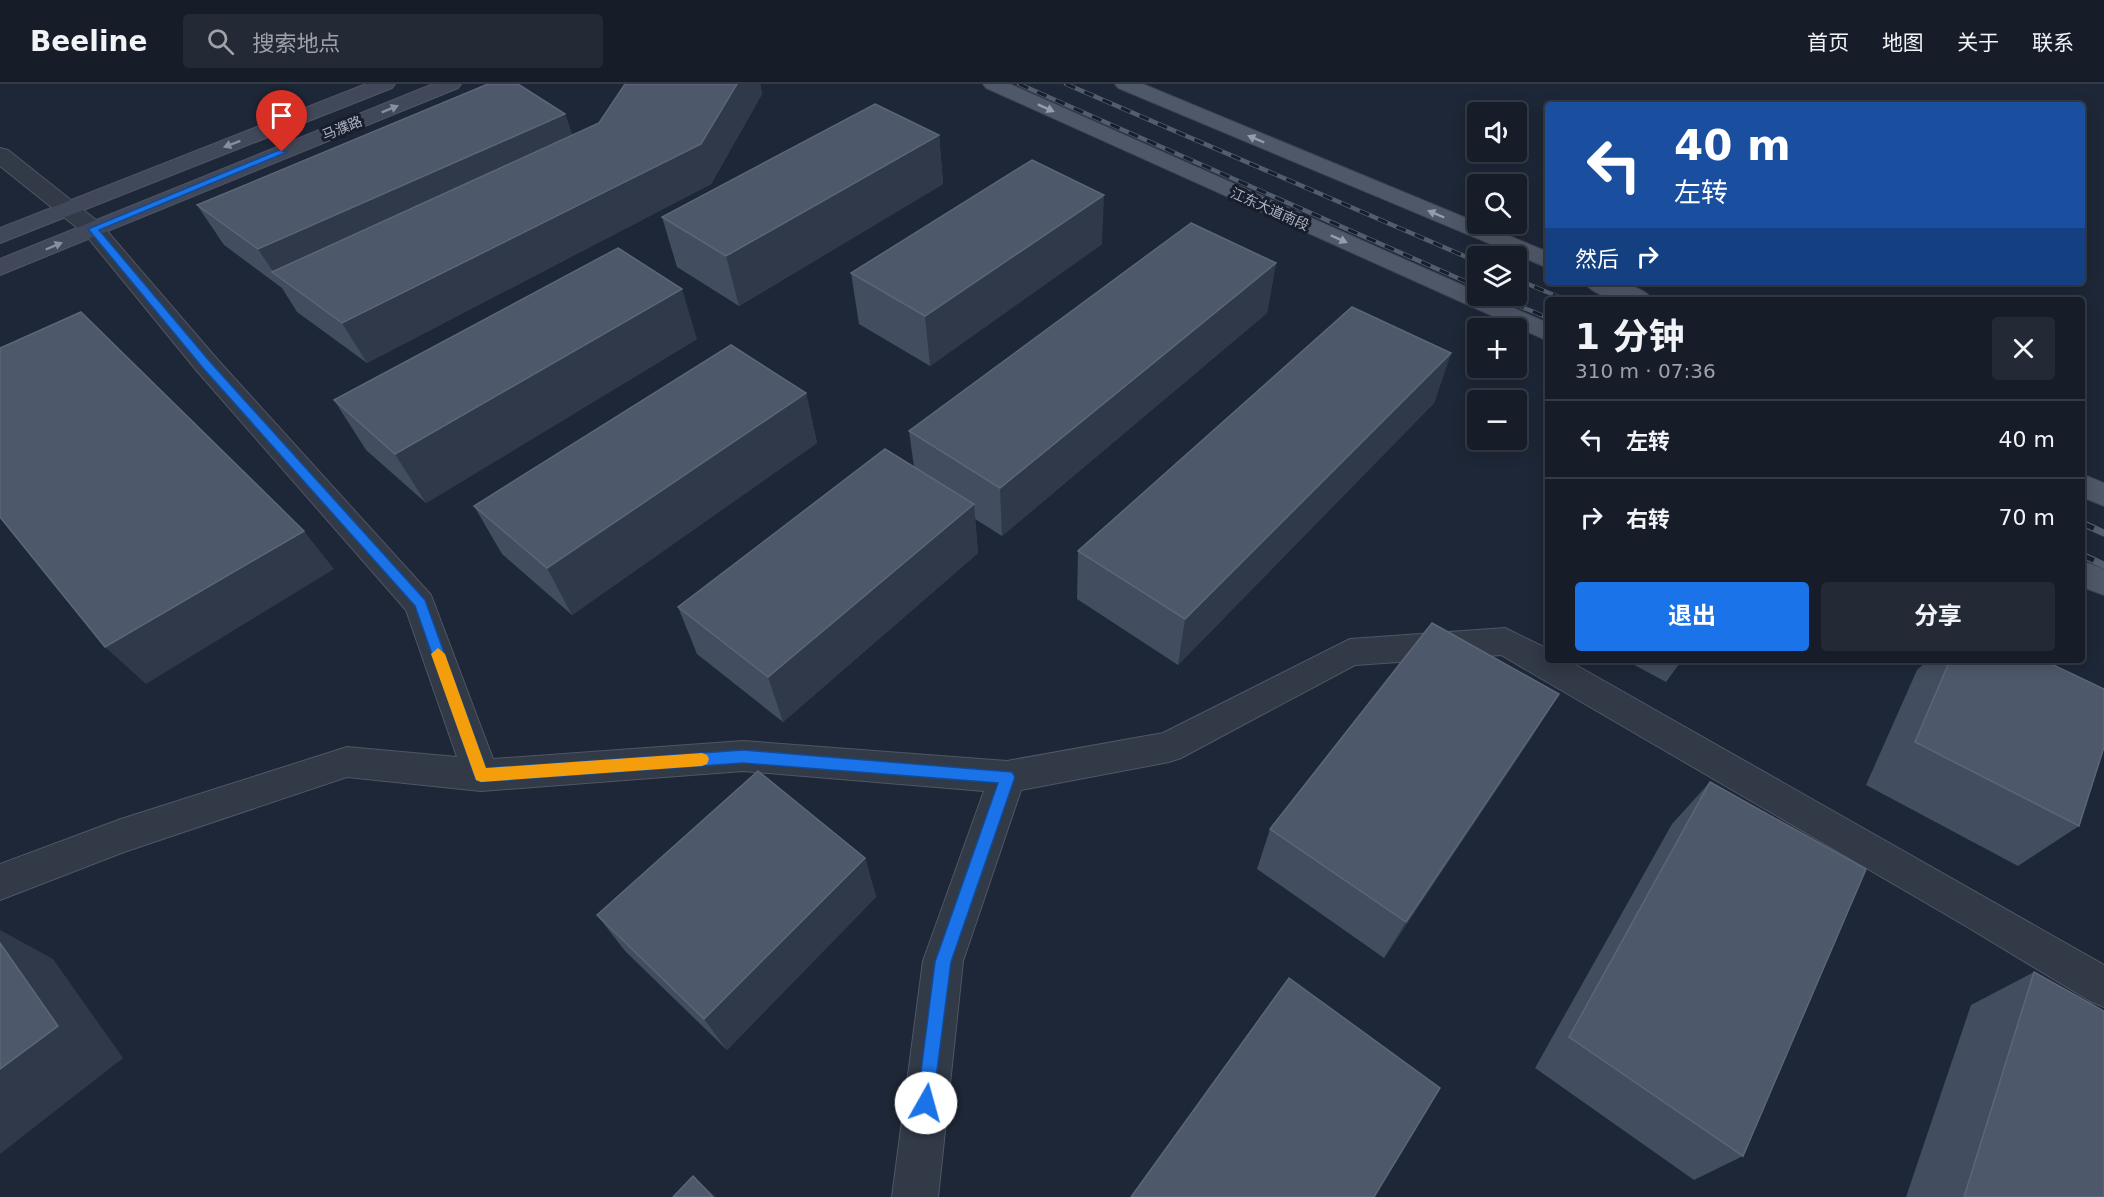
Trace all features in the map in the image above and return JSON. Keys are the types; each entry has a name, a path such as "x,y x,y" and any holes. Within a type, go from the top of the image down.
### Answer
{"main road":[{"path":"0,236 385,84"},
{"name":"马濮路","path":"0,268 451,84"},
{"name":"江东大道南段","path":"993,84 1545,332"},
{"path":"1125,84 1545,260"},
{"path":"1604,285 1633,297"},
{"path":"2085,486 2104,495"},
{"path":"2085,574 2104,583"}],"street":[{"path":"0,155 93,229 207,365 420,604 481,775"},
{"path":"0,882 121,836 347,762 481,775 743,756 1007,777 1169,747 1350,652 1505,641 2104,987"},
{"path":"915,1197 943,962 1007,777"}],"building":[{"path":"488,84 518,84 565,114 258,249 197,205"},
{"path":"625,84 737,84 701,144 342,323 272,272 599,123"},
{"path":"875,104 939,135 726,256 662,217"},
{"path":"1032,160 1104,195 925,316 851,273"},
{"path":"1191,223 1276,263 1000,488 909,431"},
{"path":"618,248 682,289 395,454 334,400"},
{"path":"1352,307 1451,353 1185,619 1078,551"},
{"path":"81,312 304,531 105,647 0,517 0,348"},
{"path":"731,345 806,393 547,568 474,506"},
{"path":"885,449 974,504 768,677 678,607"},
{"path":"1432,623 1559,694 1406,922 1270,829"},
{"path":"1949,663 2049,663 2104,689 2104,747 2079,826 1915,742"},
{"path":"758,771 865,858 704,1019 597,915"},
{"path":"1710,782 1866,869 1743,1156 1569,1037"},
{"path":"0,943 58,1026 0,1069"},
{"path":"2034,972 2104,1011 2104,1197 1964,1197"},
{"path":"1289,978 1440,1088 1374,1197 1131,1197"},
{"path":"693,1176 713,1197 673,1197"}],"railway":[{"path":"1019,84 1467,282"},
{"path":"1066,84 1467,257"},
{"path":"1527,284 1559,297"},
{"path":"1520,306 1545,317"},
{"path":"2085,524 2104,533"},
{"path":"2085,556 2104,565"}],"slow traffic":[{"path":"438,654 481,775 702,759"}],"route":[{"path":"282,152 93,229 207,365 420,604 481,775 743,756 1007,777 943,962 926,1103"}]}
